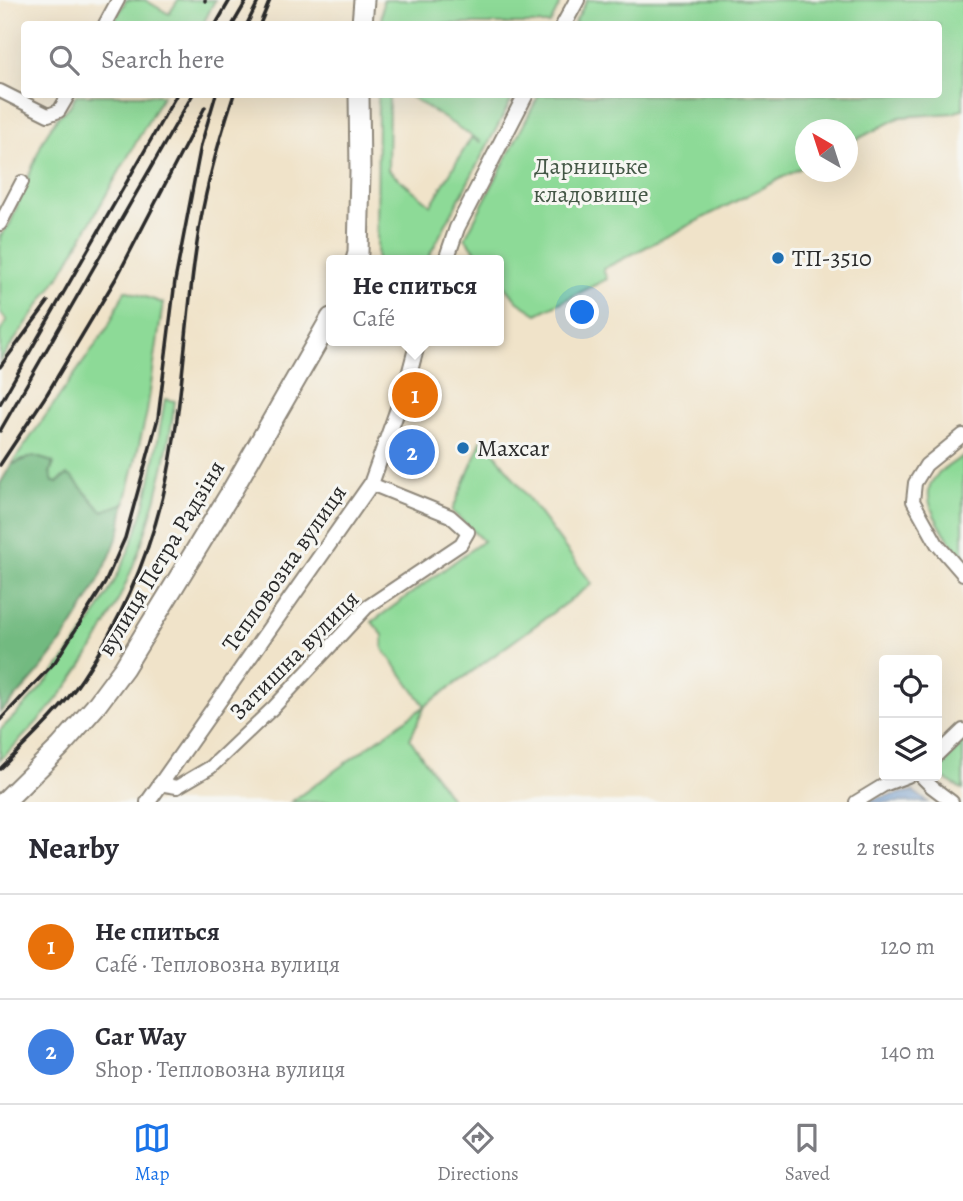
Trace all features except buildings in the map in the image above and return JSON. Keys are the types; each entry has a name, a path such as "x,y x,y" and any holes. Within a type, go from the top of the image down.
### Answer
{"main road":[{"path":"362,21 364,0"},
{"path":"358,255 359,98"},
{"name":"вулиця Петра Радзіня","path":"4,802 60,747 124,668 326,329"}],"street":[{"path":"107,21 118,0"},
{"path":"566,21 577,0"},
{"path":"0,91 43,113 54,114 67,98"},
{"path":"447,255 457,228 524,98"},
{"path":"0,224 22,182"},
{"name":"Тепловозна вулиця","path":"148,802 371,484 406,386 417,346"},
{"path":"963,435 926,466 915,483 914,500 937,544 963,574"},
{"name":"Затишна вулиця","path":"159,784 177,787 211,767 284,697 366,607 461,544 468,532 450,516 371,484"},
{"path":"942,750 963,730"},
{"path":"856,802 895,781"},
{"path":"926,781 952,802"}],"green space":[{"path":"126,0 145,0 169,14 178,0 215,0 204,21 115,21"},
{"path":"383,0 562,0 552,21 381,21"},
{"name":"Дарницьке кладовище","path":"587,0 963,0 963,109 953,113 900,117 858,139 858,119 795,119 795,171 603,269 607,279 537,314 518,302 504,285 504,255 479,255 465,238 537,98 942,98 942,21 576,21"},
{"path":"74,98 161,98 61,274 0,361 0,332 7,321 0,312 0,236 10,224 43,140 57,118"},
{"path":"378,98 389,98 388,170 431,205 471,138 481,142 413,98 512,98 430,255 377,255"},
{"path":"125,290 163,303 147,412 125,503 104,512 63,477 57,483 53,482 50,473 54,464 21,460 11,465 108,327"},
{"path":"165,399 175,401 163,470 143,539 116,605 72,680 43,716 0,760 0,730 68,655 88,627 121,567 135,536 145,503"},
{"path":"483,437 592,584 425,706 383,649 383,635 372,622 483,541 452,511"},
{"path":"33,456 53,462 50,473 53,482 57,483 67,475 72,477 102,511 125,503 120,530 111,554 86,604 55,652 0,712 0,484 11,465"},
{"path":"963,456 963,559 937,521 929,499 929,489 933,480 943,470"},
{"path":"425,706 410,739 453,802 291,802"},
{"path":"963,740 963,790 942,777 942,767"}],"water":[{"path":"913,791 928,802 868,802 873,799"}],"railway":[{"path":"218,21 230,0"},
{"path":"235,21 247,0"},
{"path":"248,21 259,0"},
{"path":"261,21 270,0"},
{"path":"0,404 175,98"},
{"path":"0,431 191,98"},
{"path":"0,720 55,662 105,583 125,538 158,418 175,281 201,145 215,98"},
{"path":"0,769 54,715 82,679 120,614 149,544 170,465 203,205 233,98"},
{"path":"0,465 47,394 118,275 205,107"},
{"path":"0,367 48,302"}],"place":[{"name":"ТП-3510","path":"778,258"},
{"name":"Не спиться","path":"415,395"},
{"name":"Maxcar","path":"463,448"},
{"name":"Car Way","path":"412,452"}]}
